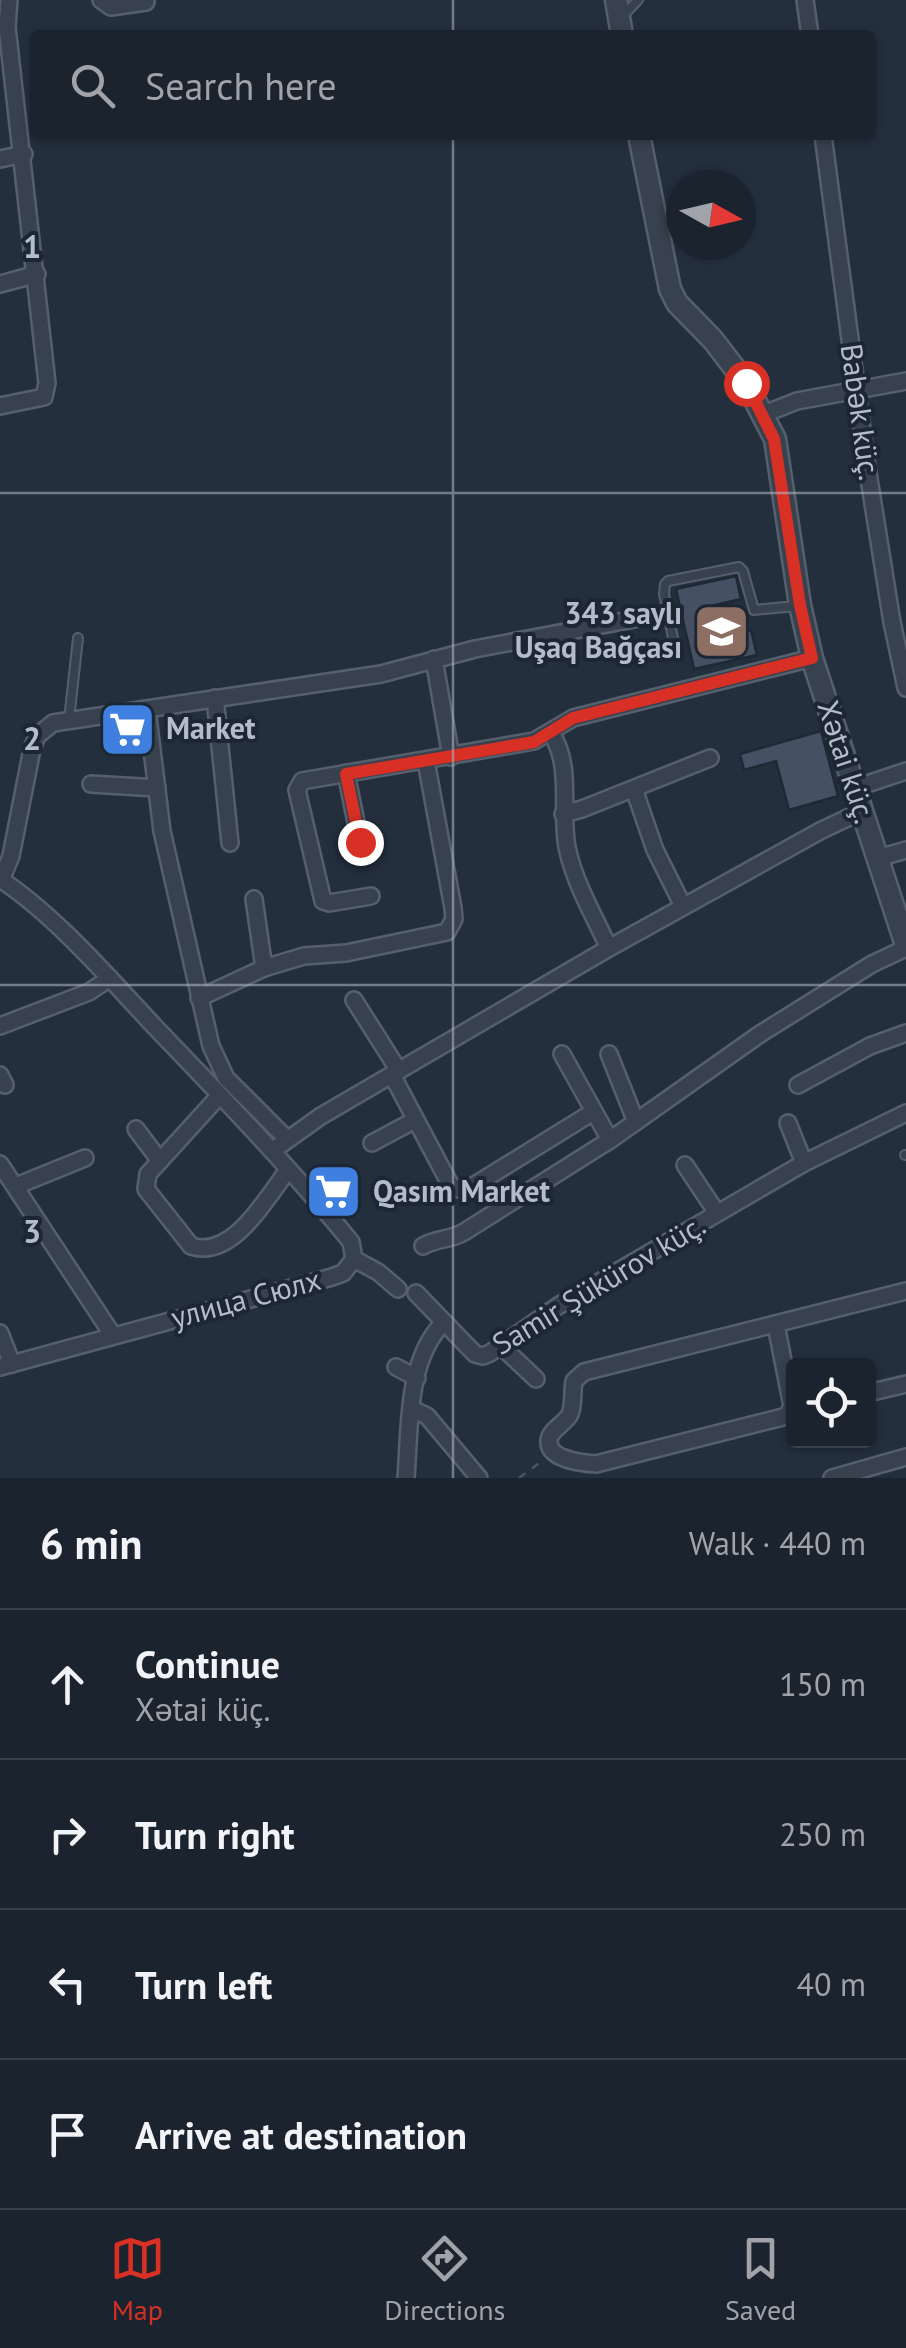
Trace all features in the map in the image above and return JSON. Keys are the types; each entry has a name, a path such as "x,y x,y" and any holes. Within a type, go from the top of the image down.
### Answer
{"street":[{"path":"0,406 38,399 47,392 8,27 10,0"},
{"path":"101,0 111,7 146,2"},
{"path":"805,0 809,30"},
{"name":"Xətai küç.","path":"641,140 670,289 677,303 730,362 764,414 777,450 800,605 812,658 906,947"},
{"name":"Babək küç.","path":"824,140 856,390 906,688"},
{"path":"0,159 24,154"},
{"path":"0,284 37,274"},
{"path":"764,414 798,401 906,381"},
{"path":"0,880 11,856 37,736 53,723 381,674 434,659 634,619"},
{"path":"371,896 324,901 296,790 302,780 534,742 573,718 812,658"},
{"path":"434,659 450,757"},
{"path":"215,698 230,843"},
{"path":"148,710 168,862 218,1066 286,1138"},
{"path":"551,733 561,750 563,814 570,864 609,948"},
{"path":"563,814 710,758"},
{"path":"199,998 264,968 313,954 439,935 451,927 454,908 426,761"},
{"path":"855,788 906,771"},
{"path":"346,774 360,842"},
{"path":"91,784 156,788"},
{"path":"634,789 655,850 683,906"},
{"path":"272,1151 286,1138 609,948 862,811"},
{"path":"878,858 906,850"},
{"name":"улица Сюлх","path":"0,880 23,896 110,978 220,1095 351,1242 354,1259 342,1273 6,1366"},
{"path":"254,898 264,968"},
{"path":"423,1246 436,1238 456,1237 610,1140 760,1034 906,947"},
{"path":"0,1026 89,992 110,978"},
{"path":"354,1000 452,1186 465,1191 593,1112"},
{"path":"798,1085 870,1046 906,1033"},
{"path":"562,1054 610,1140"},
{"path":"609,1054 636,1122"},
{"path":"220,1095 148,1174 146,1189 196,1248 223,1243 237,1234 288,1170"},
{"name":"Samir Şükürov küç.","path":"406,1478 417,1378 426,1344 444,1322 475,1354 482,1356 558,1306 804,1163 906,1113"},
{"path":"372,1143 415,1120"},
{"path":"788,1123 804,1163"},
{"path":"136,1130 160,1162"},
{"path":"16,1186 85,1158"},
{"path":"0,1164 112,1334"},
{"path":"685,1165 717,1214"},
{"path":"354,1259 398,1289"},
{"path":"776,1325 792,1406 788,1416 596,1464 578,1462 554,1452 549,1439 570,1413 577,1375 906,1291"},
{"path":"416,1293 444,1322"},
{"path":"0,1333 6,1366"},
{"path":"501,1346 536,1379"},
{"path":"396,1366 417,1378"},
{"path":"876,1390 906,1384"},
{"path":"412,1409 427,1416 479,1478"},
{"path":"832,1478 906,1457"}],"lane":[{"path":"619,18 638,0"},
{"path":"674,643 664,594 668,581 739,567 754,610 800,605"},
{"path":"69,720 78,638"}],"path":[{"path":"519,1478 554,1452"}],"building":[{"path":"736,576 741,599 711,606 718,638 751,630 757,655 694,669 676,589"},
{"path":"821,731 838,796 789,810 776,761 744,770 740,754"}],"waterway":[{"path":"201,1064 276,1138"}],"place":[{"name":"343 saylı Uşaq Bağçası","path":"721,631"},
{"name":"Market","path":"127,729"},
{"name":"Qasım Market","path":"334,1192"}],"route":[{"path":"360,842 346,774 534,742 573,718 812,658 774,439 746,383"}]}
